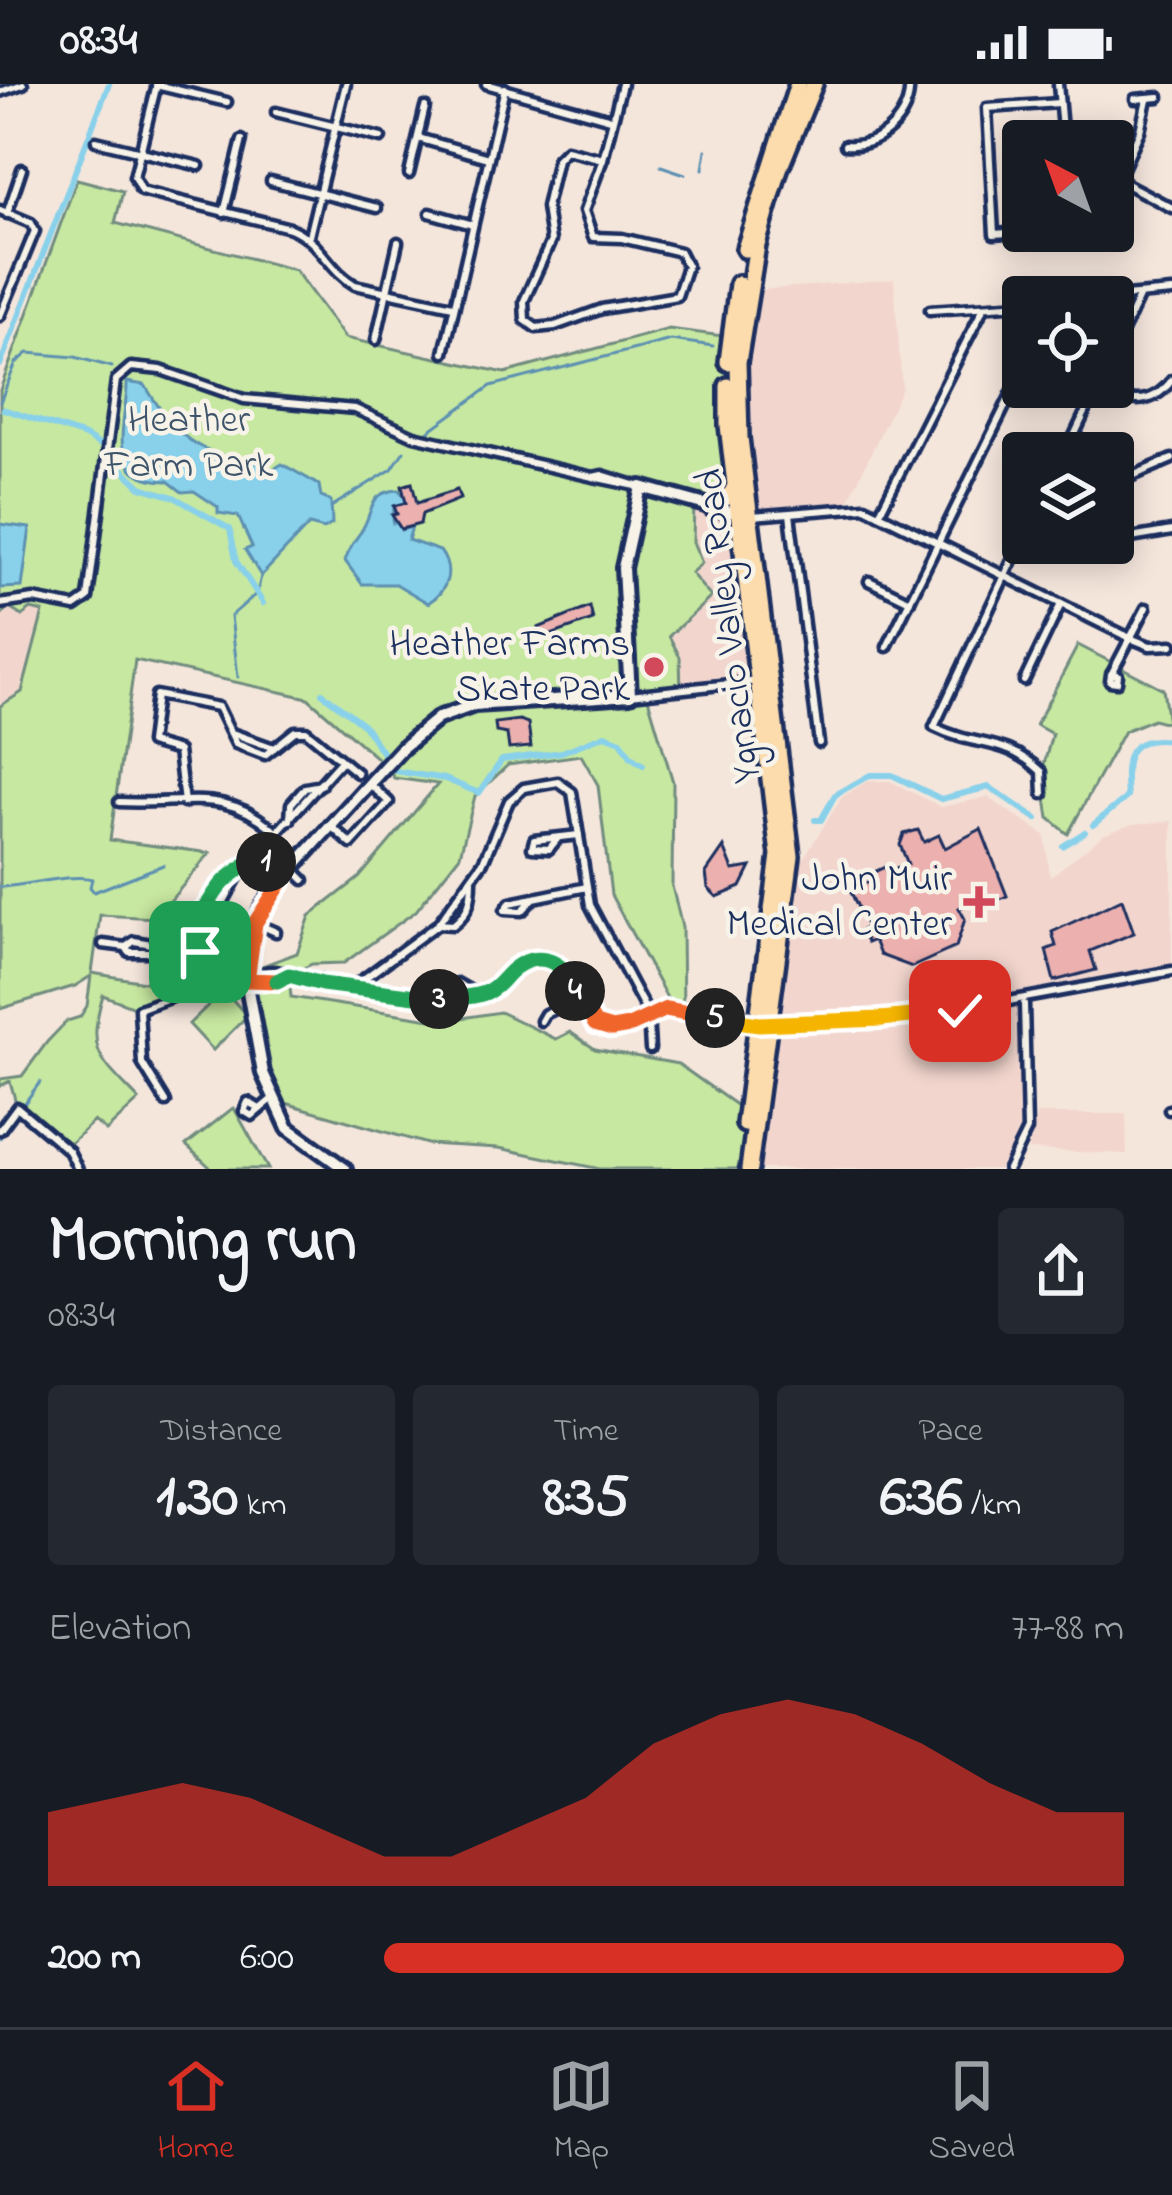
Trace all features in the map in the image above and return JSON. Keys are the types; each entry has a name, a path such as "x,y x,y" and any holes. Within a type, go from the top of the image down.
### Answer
{"highway":[{"name":"Ygnacio Valley Road","path":"739,1169 791,856 744,515 735,485 728,363 740,273 796,84"},
{"name":"Ygnacio Valley Road","path":"749,1169 779,855 757,681 739,397 746,291 757,245 779,170 814,84"},
{"path":"728,363 732,394 739,397"},
{"path":"712,507 731,494 735,485"}],"street":[{"path":"0,92 23,84"},
{"path":"227,102 156,84 134,177 140,191 309,236 340,277 355,285 453,306"},
{"path":"309,236 346,84"},
{"path":"486,84 519,88 550,105 611,119"},
{"path":"602,159 570,149 557,159 546,207 550,241 523,306 523,316 532,326 555,326 602,308 675,297 683,288 687,262 680,252 622,238 600,240 589,231 584,211 602,159 622,84"},
{"path":"844,145 854,146 888,132 907,108 909,84"},
{"path":"1058,84 1061,120"},
{"path":"444,353 505,88"},
{"path":"1135,99 1159,97"},
{"path":"1134,143 1148,99"},
{"path":"1002,233 994,234 987,108 1059,103"},
{"path":"409,174 425,107"},
{"path":"276,112 381,137"},
{"path":"418,139 488,158"},
{"path":"224,213 242,140"},
{"path":"96,141 199,166"},
{"path":"0,316 35,231 31,223 3,212 22,169"},
{"path":"271,181 377,208"},
{"path":"1134,188 1172,208"},
{"path":"430,213 472,225"},
{"path":"376,340 398,242"},
{"path":"1134,295 1172,292"},
{"path":"1134,308 1140,295"},
{"path":"930,310 1002,306"},
{"path":"879,514 984,307"},
{"path":"4,604 34,599 76,607 88,598 116,380 131,367 161,370 244,399 355,409 414,436 593,477 602,475 744,515 860,505 1130,638 1150,646 1172,645"},
{"path":"1134,402 1149,400 1172,380"},
{"path":"887,647 1004,408"},
{"path":"1134,475 1172,459"},
{"path":"630,695 623,568 641,487"},
{"path":"790,514 819,743"},
{"path":"1134,537 1172,531"},
{"path":"1010,564 934,728 963,742 1009,746 1042,772 1042,794"},
{"path":"869,581 910,601"},
{"path":"1024,681 1061,604"},
{"path":"1112,674 1146,608"},
{"path":"345,1169 288,1128 272,1099 247,980 255,923 288,873 411,738 438,718 474,705 757,681"},
{"path":"182,803 179,753 150,743 156,695 218,707 241,747 265,755 295,730 304,730 358,772"},
{"path":"181,954 184,924 205,914 226,879 239,874 290,820 290,804 305,788 321,785 342,760"},
{"path":"351,988 438,924 472,877 509,801 524,788 558,782 572,792 590,905 648,1015 650,1049"},
{"path":"332,826 351,844 388,802 370,784"},
{"path":"119,802 218,800 245,807 277,833"},
{"path":"558,838 579,835"},
{"path":"260,851 304,880"},
{"path":"438,924 453,925 464,917 472,899 472,877"},
{"path":"532,899 587,887"},
{"path":"255,923 276,932"},
{"path":"103,944 126,947 134,941 181,954 232,944 234,950 205,957 200,952"},
{"path":"166,1102 142,1063 139,1009 259,973 422,996 478,995 493,991 515,967 533,959 555,962 571,976 577,999 595,1024 612,1029 666,1009 765,1024 890,1018 1024,1002 1172,971"},
{"path":"422,996 457,983 478,995"},
{"path":"541,1021 545,1014 577,999"},
{"path":"1008,1169 1028,1130 1024,1002"},
{"path":"258,1108 272,1099"},
{"path":"0,1130 17,1107 69,1151 78,1169"}],"shaded area":[{"path":"894,279 902,388 846,506 755,516 740,438 746,291"},
{"path":"694,502 738,515 757,681 681,692 680,657 669,637 711,597 691,573 699,563 693,542"},
{"path":"0,596 45,605 22,692 0,706"},
{"name":"John Muir Medical Center","path":"867,781 890,781 941,807 987,797 1045,835 1050,877 1103,835 1132,824 1172,821 1172,971 1024,1002 1027,1130 1008,1169 749,1169 790,862 803,859 842,797"},
{"path":"1037,1114 1126,1114 1127,1154 1028,1150"}],"green space":[{"name":"Heather Farm Park","path":"77,179 123,191 115,223 295,270 345,338 505,373 669,329 731,337 728,425 735,486 721,503 694,503 693,542 702,563 691,573 711,597 669,636 680,657 681,692 647,695 673,782 672,886 682,927 683,1014 674,1011 611,895 598,785 581,755 508,765 475,796 460,855 416,911 344,963 312,964 289,975 291,997 443,1021 500,1012 556,1039 570,1032 595,1049 678,1064 747,1113 739,1169 600,1169 499,1148 427,1144 272,1099 246,972 297,953 310,916 359,878 438,784 394,778 308,698 135,660 110,840 210,853 156,918 100,915 92,973 191,990 139,1009 103,995 96,1030 100,1054 139,1100 106,1131 94,1121 65,1148 17,1107 10,1081 0,1086 0,1079 22,1076 67,1021 80,1017 87,1006 91,976 75,986 0,1009 0,706 22,692 43,612 31,609 22,616 9,608 0,617 0,604 16,599 0,596 0,390"},
{"path":"1078,645 1163,689 1168,723 1153,719 1124,731 1068,834 1049,818 1042,772 1052,734 1036,725"},
{"path":"224,990 247,1016 213,1050 189,1024"},
{"path":"233,1108 268,1169 212,1169 186,1145"}],"water":[{"path":"127,382 145,385 169,421 200,447 272,470 282,464 319,485 321,497 331,501 332,524 324,529 309,525 261,576 245,550 252,547 238,516 218,513 218,507 194,491 182,492 168,481 133,471 122,445"},
{"path":"399,490 408,502 394,506 393,523 401,530 412,527 408,540 440,551 447,566 444,587 428,603 396,584 362,584 345,561 376,499"},
{"path":"0,524 30,528 22,587 0,588"}],"building":[{"path":"412,483 417,503 457,490 460,499 422,514 420,524 401,529 392,515 397,514 394,506 406,503 402,486"},
{"path":"590,607 593,620 543,638 538,628"},
{"path":"495,723 528,723 531,747 509,749 507,734 496,732"},
{"name":"John Muir Medical Center","path":"981,829 1007,896 985,906 982,898 959,908 965,919 956,947 912,967 880,955 874,940 867,943 862,930 867,927 850,890 872,880 870,874 885,867 887,871 908,864 900,845 904,834 918,830 924,842 939,835 945,848"},
{"path":"724,847 733,870 751,867 741,887 717,897 708,888 706,873"},
{"path":"1122,899 1134,933 1090,951 1096,970 1054,981 1046,950 1056,946 1052,932"}],"waterway":[{"path":"0,365 109,84"},
{"path":"703,169 706,150"},
{"path":"661,166 685,174"},
{"path":"426,433 491,386 671,340 713,346"},
{"path":"0,402 16,363 28,353 75,357 112,367"},
{"path":"3,409 100,445"},
{"path":"331,507 392,469 404,451"},
{"path":"116,463 141,487 174,497 230,529 236,561 263,603"},
{"path":"238,677 231,616 257,593 261,576"},
{"path":"322,693 364,725 384,755"},
{"path":"395,771 445,779 479,793 502,760 562,752 605,735 621,741 643,765"},
{"path":"1093,825 1127,797 1130,752 1144,742 1172,741"},
{"path":"815,820 821,820 835,795 870,775 892,775 941,799 989,787 1037,819"},
{"path":"1063,846 1085,832"},
{"path":"0,887 84,878 92,879 94,892 163,865"},
{"path":"24,1104 40,1082"},
{"path":"12,1121 17,1114"},
{"path":"0,1138 8,1126"}],"place":[{"name":"Heather Farms Skate Park","path":"654,667"},
{"name":"John Muir Medical Center","path":"979,902"}],"route":[{"path":"200,952 181,954 184,924 205,914 226,879 239,874 258,854 284,878 261,909 250,939 247,980 257,983 289,975 322,984 441,999 493,991 515,967 533,959 555,962 571,976 585,1014 595,1024 612,1029 666,1009 759,1024 960,1011"}]}
